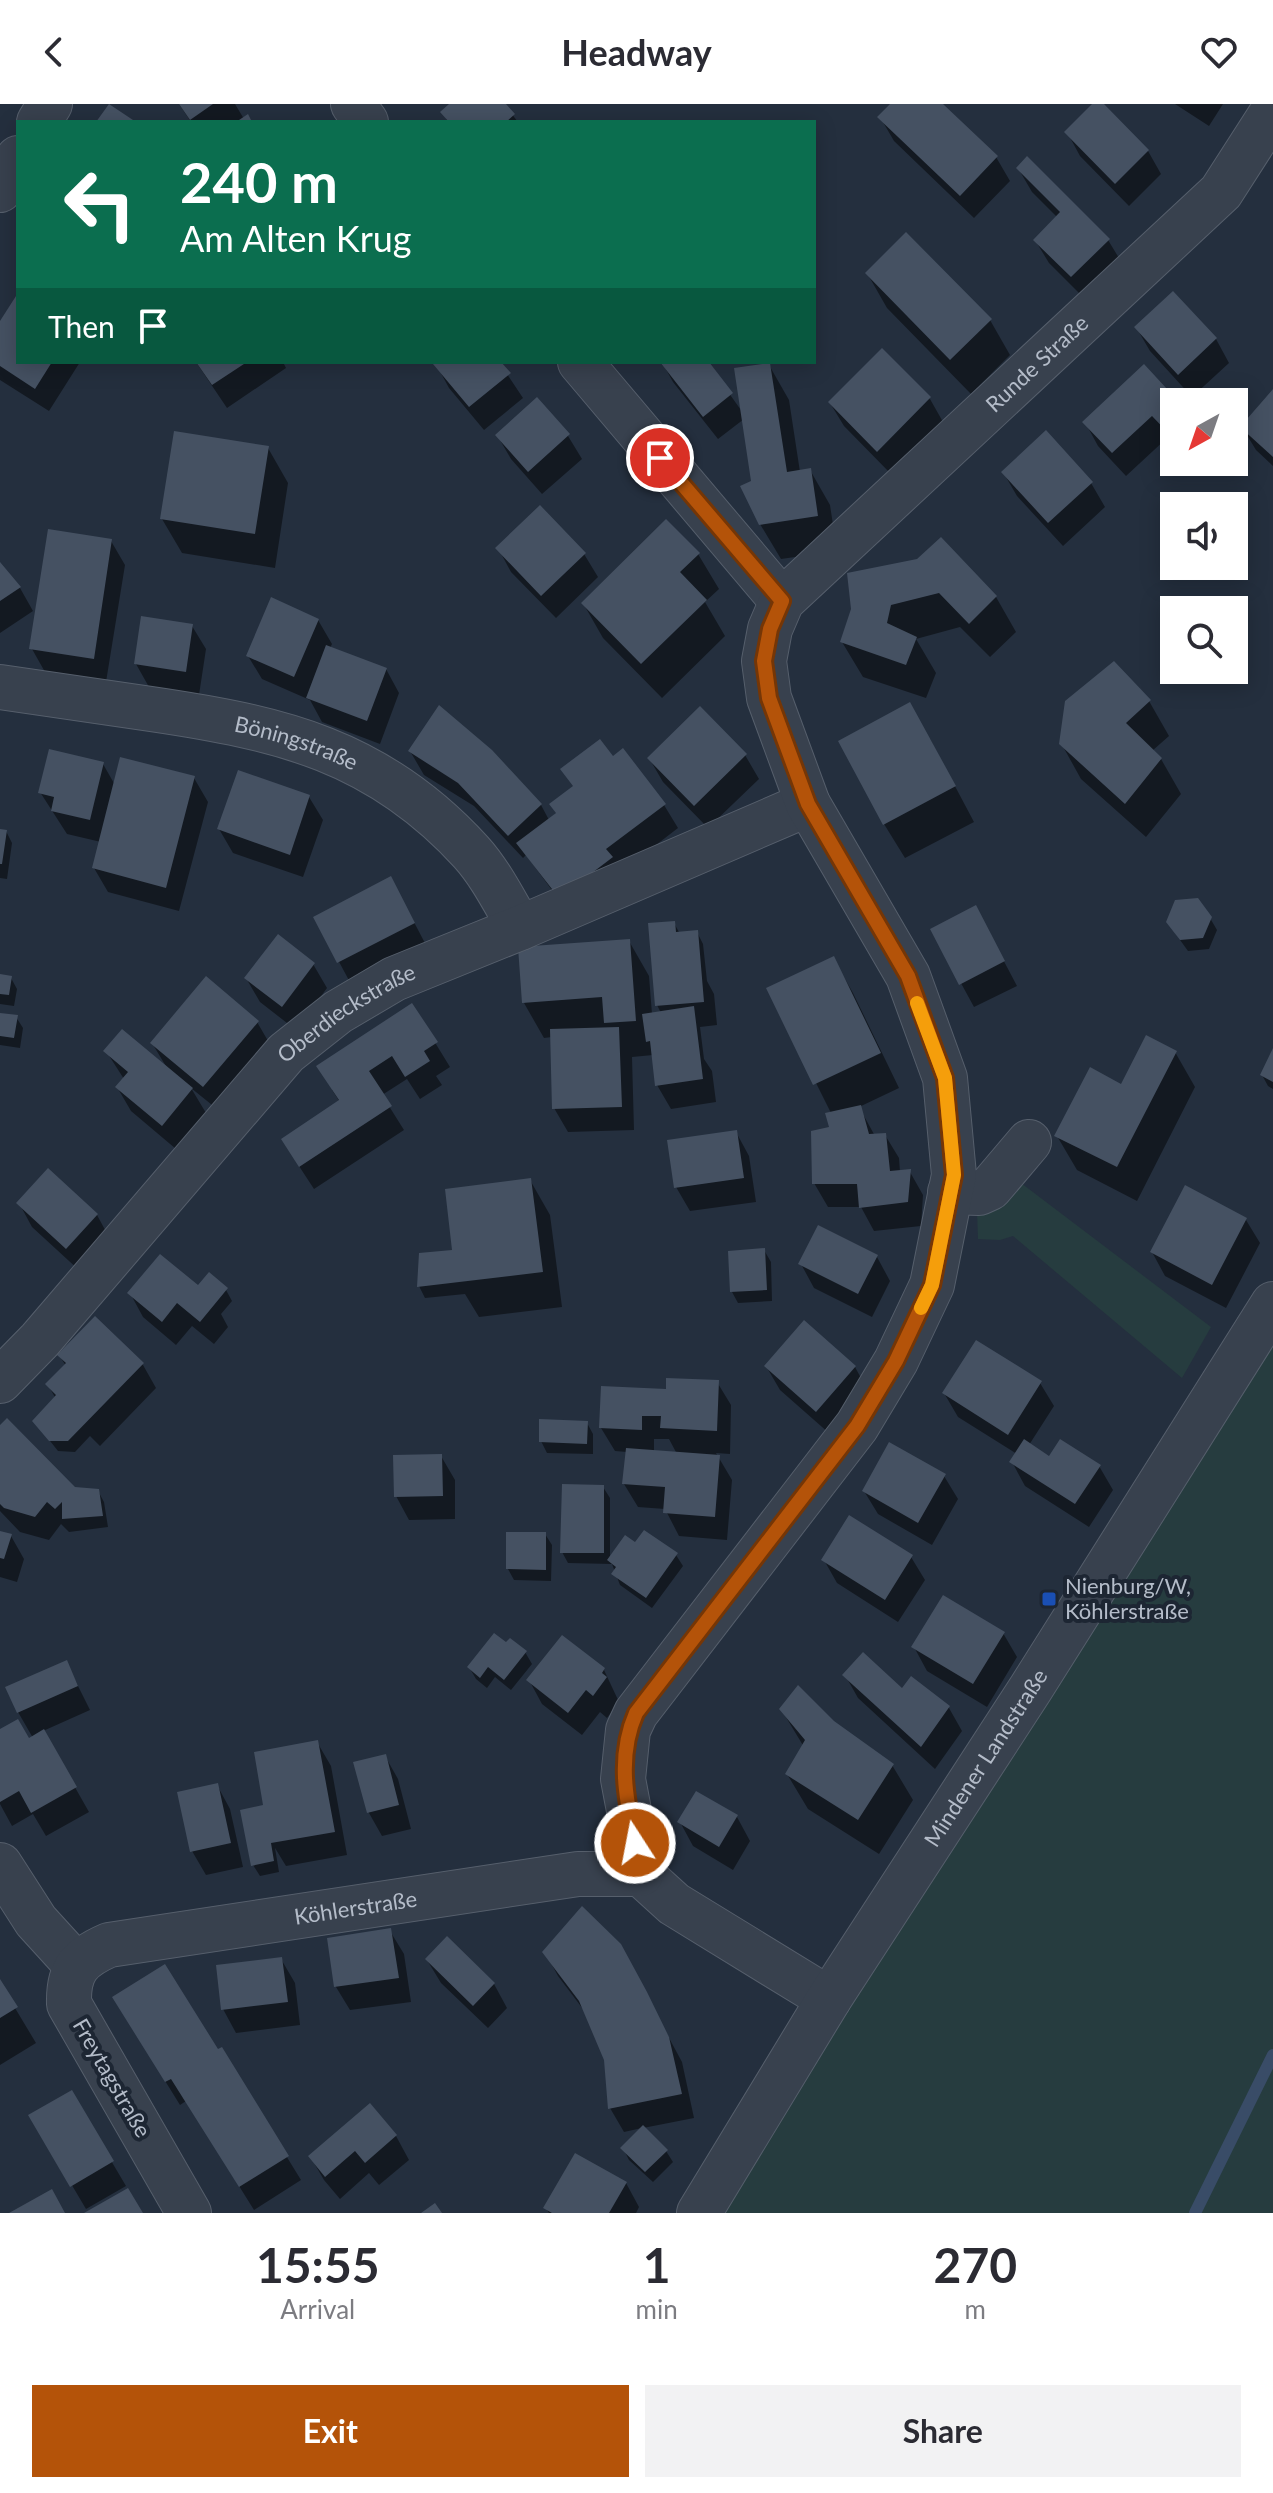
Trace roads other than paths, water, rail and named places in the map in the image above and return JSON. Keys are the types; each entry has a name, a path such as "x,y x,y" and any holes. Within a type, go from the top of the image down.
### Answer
{"street":[{"name":"Runde Straße","path":"782,601 1221,192 1273,111"},
{"path":"0,190 16,162"},
{"path":"582,364 782,601 770,629 764,661 769,698 808,804 908,976 945,1078 954,1175 932,1285 888,1374 857,1426 636,1713 625,1748 623,1779 641,1874 674,1904 829,1999"},
{"name":"Böningstraße","path":"0,687 243,724 312,743 355,762 437,818 473,854 520,928"},
{"name":"Oberdieckstraße","path":"0,1381 40,1340 286,1053 338,1012 394,979 808,804"},
{"path":"950,1192 979,1193 990,1188 1029,1142"},
{"name":"Mindener Landstraße","path":"699,2213 829,1999 1031,1688 1273,1304"},
{"path":"0,1865 36,1921 77,1966"},
{"name":"Köhlerstraße","path":"77,1966 90,1953 109,1945 578,1874 641,1874"},
{"name":"Freytagstraße","path":"77,1966 68,1984 69,2004 189,2213"}],"waterway":[{"path":"1195,2213 1273,2055"}],"place":[{"name":"Nienburg/W, Köhlerstraße","path":"1049,1599"}]}
